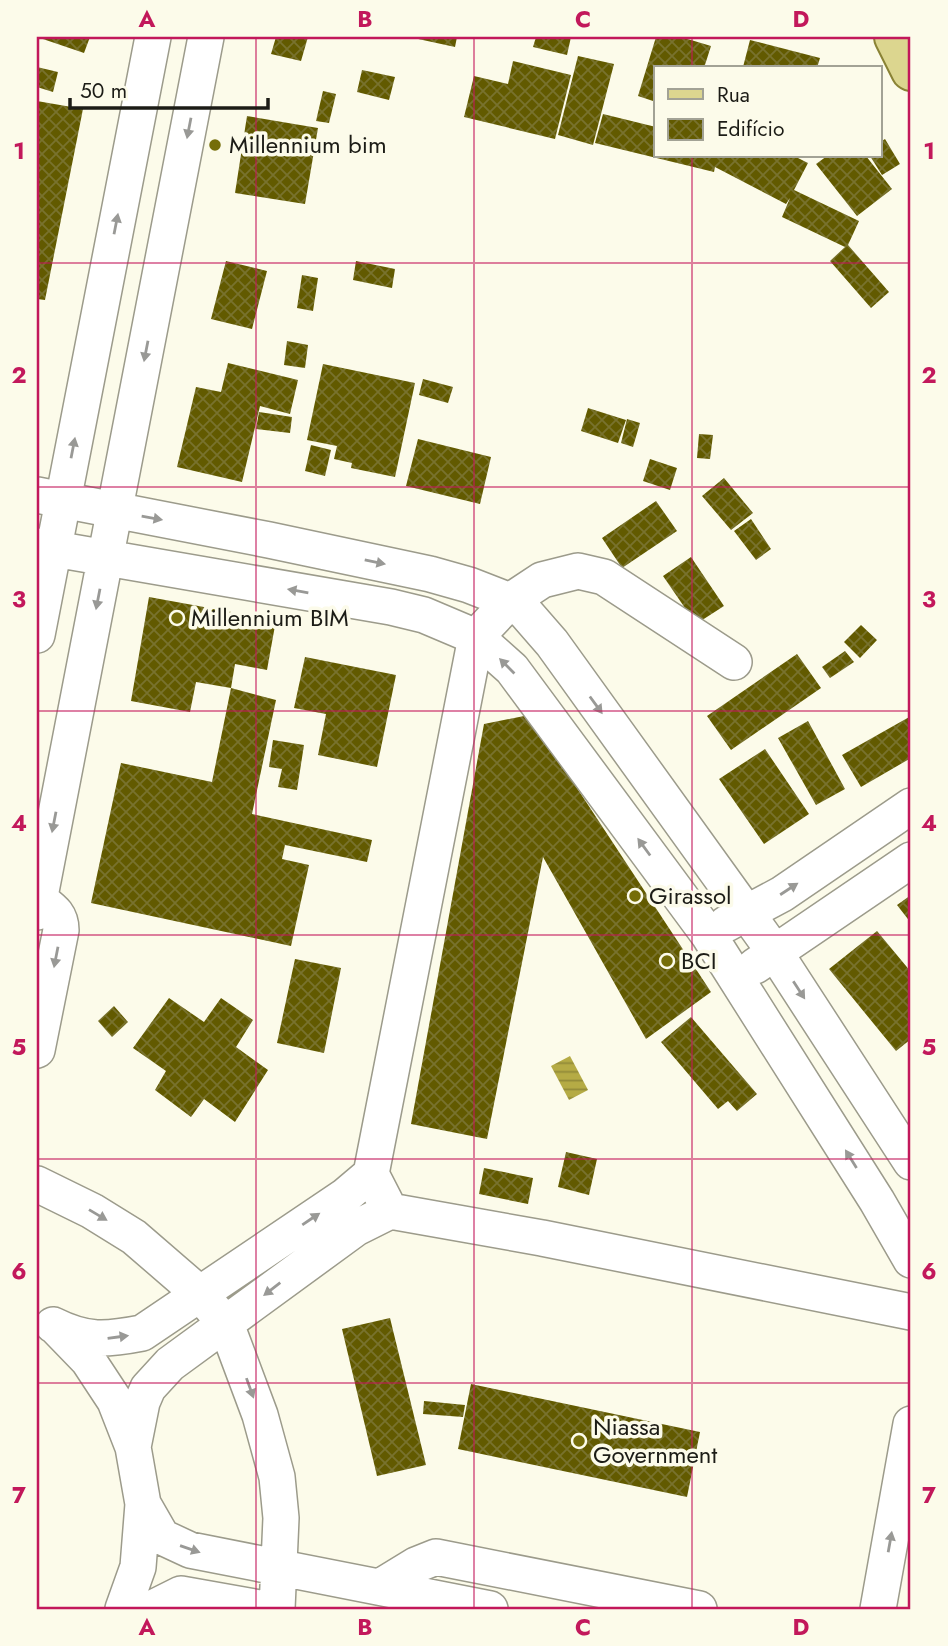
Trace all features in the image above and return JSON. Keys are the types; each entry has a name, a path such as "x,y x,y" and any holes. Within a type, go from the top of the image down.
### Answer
{"main road":[{"path":"894,37 911,71"}],"street":[{"path":"37,635 50,497 124,183 153,37"},
{"path":"37,1050 61,930 61,919 39,889 206,37"},
{"path":"124,183 177,193"},
{"path":"50,497 430,574 510,601 525,612 552,643 776,954 911,1162"},
{"path":"45,548 391,607 424,615 476,637 512,669 708,934 877,1200 911,1260"},
{"path":"390,1211 371,1174 476,637 510,601 542,580 578,571 604,577 734,662"},
{"path":"708,934 782,894 911,806"},
{"path":"736,977 776,954 911,860"},
{"path":"45,1320 76,1336 112,1339 142,1333 345,1196 371,1174"},
{"path":"37,1184 92,1211 134,1237 200,1294 226,1324 260,1415 277,1477 281,1518 277,1609"},
{"path":"877,1200 911,1184"},
{"path":"133,1447 148,1388 170,1364 356,1228 390,1211 542,1238 911,1311"},
{"path":"45,1320 88,1360 115,1401 133,1447 143,1504 138,1567 123,1609"},
{"path":"878,1609 911,1424"},
{"path":"143,1504 162,1537 190,1550 490,1609"},
{"path":"380,1587 416,1565 436,1557 699,1609"},
{"path":"151,1609 181,1594 265,1609"}],"shaded area":[{"path":"570,1056 588,1090 569,1100 551,1066"}],"building":[{"path":"37,37 90,37 84,53"},
{"path":"276,37 308,37 301,61 271,54"},
{"path":"409,37 457,37 455,47"},
{"path":"536,37 571,37 567,55 533,47"},
{"path":"656,37 681,37 711,46 705,66 654,66 654,101 638,96"},
{"path":"750,40 820,58 818,66 743,66"},
{"path":"578,56 614,64 593,145 558,135"},
{"path":"513,61 571,75 555,139 464,117 474,76 508,84"},
{"path":"37,67 58,72 53,92 37,87"},
{"path":"362,70 395,77 389,100 357,92"},
{"path":"323,91 336,94 329,123 316,121"},
{"path":"37,101 83,109 45,300 37,299"},
{"path":"603,114 654,127 654,157 595,143"},
{"path":"247,116 318,128 305,204 235,193"},
{"path":"885,139 900,164 882,175 871,158 881,158 881,141"},
{"path":"657,158 798,158 808,163 794,190 859,221 848,245 889,292 871,308 830,261 845,247 782,217 790,198 786,204 715,167 714,172"},
{"path":"824,158 868,158 892,189 857,216 816,164"},
{"path":"226,261 267,271 252,329 211,319"},
{"path":"356,261 395,269 392,288 353,280"},
{"path":"302,275 318,278 313,311 297,308"},
{"path":"287,341 308,345 305,368 284,365"},
{"path":"228,363 298,380 290,414 260,406 242,482 177,467 196,387 221,392"},
{"path":"323,364 415,383 395,477 351,468 352,463 334,459 337,446 307,440"},
{"path":"423,379 453,387 448,403 419,395"},
{"path":"588,408 626,420 618,443 581,431"},
{"path":"259,412 292,417 290,433 256,429"},
{"path":"627,419 640,423 633,447 621,443"},
{"path":"699,434 713,435 710,459 697,458"},
{"path":"418,439 491,457 480,504 406,486"},
{"path":"311,445 331,450 325,476 305,471"},
{"path":"650,459 677,468 670,490 643,481"},
{"path":"724,478 753,513 731,530 702,496"},
{"path":"656,501 677,531 622,568 602,538"},
{"path":"751,519 771,549 756,560 734,531"},
{"path":"691,557 724,606 696,624 663,576"},
{"path":"149,597 276,620 267,670 235,664 231,688 196,682 190,712 131,701"},
{"path":"861,625 877,640 860,658 844,642"},
{"path":"845,651 854,662 830,678 822,667"},
{"path":"797,654 821,688 731,750 707,716"},
{"path":"305,657 396,675 377,767 318,755 326,714 294,708"},
{"path":"231,688 276,700 252,814 372,840 367,862 285,845 282,859 309,865 291,946 91,903 121,763 212,782"},
{"path":"529,715 711,992 646,1039 543,857 487,1139 411,1124 484,724"},
{"path":"911,716 911,758 861,787 842,755"},
{"path":"808,721 845,789 816,805 778,738"},
{"path":"273,740 304,745 297,790 278,787 282,769 269,767"},
{"path":"765,749 809,814 764,844 719,779"},
{"path":"911,895 911,923 897,905"},
{"path":"877,931 911,972 911,1039 896,1051 829,969"},
{"path":"295,959 341,968 324,1053 277,1043"},
{"path":"169,998 204,1022 221,998 253,1020 236,1047 268,1070 235,1122 204,1099 191,1117 155,1090 166,1071 133,1048"},
{"path":"114,1006 128,1022 112,1037 98,1021"},
{"path":"691,1017 757,1094 737,1111 728,1101 718,1109 661,1042"},
{"path":"566,1152 597,1159 589,1195 558,1187"},
{"path":"484,1168 533,1178 528,1204 479,1194"},
{"path":"390,1318 426,1465 377,1476 342,1329"},
{"name":"Niassa Government","path":"471,1384 700,1432 687,1497 458,1449"},
{"path":"424,1401 465,1405 463,1417 423,1414"}],"place":[{"name":"Millennium bim","path":"215,145"},
{"name":"Millennium BIM","path":"177,618"},
{"name":"Girassol","path":"635,896"},
{"name":"BCI","path":"667,961"},
{"name":"Niassa Government","path":"579,1441"}]}
